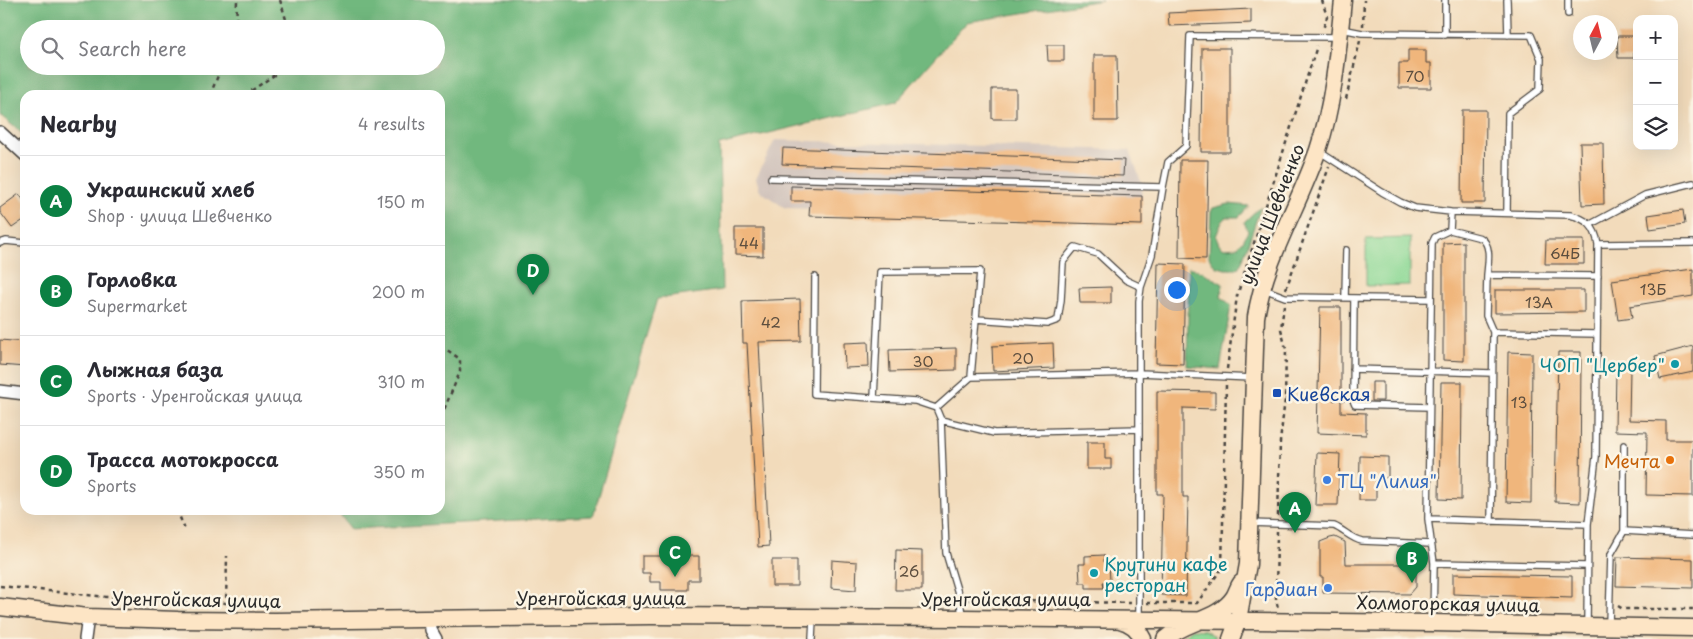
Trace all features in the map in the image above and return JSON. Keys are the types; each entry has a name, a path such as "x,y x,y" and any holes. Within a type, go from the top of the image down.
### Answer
{"street":[{"name":"улица Шевченко","path":"1248,564 1256,317 1262,288 1318,151 1327,117 1343,0"},
{"path":"0,132 20,150"},
{"path":"0,391 20,393"},
{"path":"1165,639 1184,626 1202,620 1217,612 1234,597 1248,564"},
{"path":"1231,639 1238,620 1248,564"},
{"name":"Уренгойская улица","path":"0,607 88,617 265,621 650,616 1202,620"},
{"path":"85,639 88,617"},
{"path":"430,618 431,630 436,639"},
{"path":"1109,619 1126,622 1137,629 1143,639"},
{"path":"1202,620 1216,625 1223,634 1224,639"},
{"name":"Холмогорская улица","path":"1202,620 1609,626 1649,630 1693,628"}],"lane":[{"path":"1445,0 1445,35"},
{"path":"1507,0 1508,35"},
{"path":"1568,0 1568,14"},
{"path":"1139,619 1141,287 1152,255 1168,162 1186,146 1190,36 1362,33 1531,36 1540,59 1540,89 1508,113 1507,213"},
{"path":"1318,151 1400,202 1415,208 1451,212 1570,215 1581,218 1591,224 1598,244 1598,276 1596,457 1588,524 1587,626"},
{"path":"771,178 1163,187"},
{"path":"1591,224 1645,195 1693,183"},
{"path":"1450,230 1451,212"},
{"path":"1433,623 1434,563 1428,519 1432,240 1450,230 1486,240 1488,246 1486,316 1493,332 1491,522"},
{"path":"0,243 6,241 20,242"},
{"path":"1598,244 1693,243"},
{"path":"976,318 1047,324 1058,320 1062,300 1063,262 1074,248 1098,254 1126,280 1141,287"},
{"path":"1345,298 1346,250"},
{"path":"874,398 880,272 980,271 971,377"},
{"path":"1487,274 1598,276"},
{"path":"815,277 814,394 915,401 936,408 941,420 946,553 961,603 962,618"},
{"path":"1262,288 1285,297 1430,300"},
{"path":"1354,298 1352,400 1355,405 1429,407"},
{"path":"1493,332 1597,334"},
{"path":"1353,369 1492,373"},
{"path":"936,408 971,377 1140,373 1254,379"},
{"path":"941,420 994,433 1139,429"},
{"path":"1609,626 1611,554 1624,531 1624,445"},
{"path":"1428,519 1588,524"},
{"path":"1250,523 1334,526 1342,529 1355,540 1431,544"},
{"path":"1624,531 1693,535"},
{"path":"1434,563 1587,566"},
{"path":"812,639 813,617"}],"path":[{"path":"236,0 236,20"},
{"path":"280,0 286,20"},
{"path":"1345,106 1362,33 1364,0"},
{"path":"212,90 218,75"},
{"path":"253,90 275,75"},
{"path":"1280,621 1276,599 1277,524 1280,442 1285,399 1286,349 1281,329 1287,283 1332,160"},
{"path":"445,350 460,359 460,372 445,407"},
{"path":"1285,399 1352,400"},
{"path":"179,515 185,530"},
{"path":"0,586 107,597 226,603 228,556"},
{"path":"1609,602 1623,609 1693,609"}],"shaded area":[{"path":"775,140 1130,150 1142,185 1140,218 785,208 760,191 756,178"}],"green space":[{"path":"0,0 1102,0 967,22 895,103 719,145 722,290 657,299 593,516 351,529 340,515 445,515 445,90 20,90 20,132 0,115"},
{"path":"1229,204 1249,206 1239,217 1227,217 1222,222 1216,236 1219,244 1224,248 1237,247 1243,241 1248,231 1244,222 1261,206 1242,262 1237,269 1225,269 1215,266 1209,257 1211,212 1213,208"},
{"path":"1410,238 1410,285 1366,286 1366,239"},
{"path":"1189,267 1201,271 1223,284 1221,297 1231,305 1220,369 1187,366"},
{"path":"1193,629 1205,630 1214,636 1214,639 1178,639"}],"building":[{"path":"1251,9 1251,23 1169,26 1168,13"},
{"path":"1618,36 1633,36 1633,58 1618,58"},
{"path":"1047,45 1064,45 1064,61 1048,61"},
{"path":"1202,48 1230,48 1230,152 1201,152"},
{"path":"1408,50 1426,50 1426,63 1431,63 1431,88 1399,88 1399,63 1408,63"},
{"path":"1094,55 1117,55 1118,121 1094,121"},
{"path":"992,89 1016,89 1016,119 992,119"},
{"path":"1462,110 1486,110 1485,203 1461,203"},
{"path":"1580,143 1603,143 1604,204 1582,205"},
{"path":"783,148 1124,160 1123,176 782,164"},
{"path":"1180,160 1208,160 1206,259 1179,258"},
{"path":"791,186 1142,196 1142,225 809,216 810,201 791,201"},
{"path":"19,194 20,222 12,228 0,212 0,208"},
{"path":"1683,210 1685,224 1650,229 1648,215"},
{"path":"735,228 763,228 763,256 735,255"},
{"path":"1546,240 1584,240 1584,264 1545,264"},
{"path":"1464,242 1464,361 1443,360 1443,243"},
{"path":"1158,263 1185,264 1183,364 1156,363"},
{"path":"1693,269 1693,296 1630,306 1632,318 1618,320 1612,280"},
{"path":"1111,287 1111,303 1080,303 1079,288"},
{"path":"1495,290 1584,290 1584,312 1495,313"},
{"path":"800,299 801,341 759,342 769,546 758,547 747,343 743,343 742,301"},
{"path":"1320,307 1341,307 1341,412 1366,413 1366,435 1317,433"},
{"path":"0,340 20,342 20,367 0,365"},
{"path":"868,342 869,367 845,368 844,343"},
{"path":"1053,343 1054,368 993,371 992,346"},
{"name":"ЧОП \"Цербер\"","path":"1693,346 1693,372 1660,379 1655,356"},
{"path":"956,348 956,370 890,372 889,350"},
{"path":"1508,352 1532,353 1531,503 1506,502"},
{"path":"1558,352 1581,352 1580,503 1555,502"},
{"name":"Мечта","path":"1616,368 1630,368 1629,420 1666,421 1666,440 1693,440 1693,496 1646,495 1647,432 1615,431"},
{"path":"1372,382 1383,382 1383,401 1372,401"},
{"path":"1441,382 1462,382 1461,500 1439,499"},
{"path":"1157,391 1215,392 1215,409 1183,408 1183,497 1188,497 1186,596 1161,595 1163,494 1157,494"},
{"path":"1087,442 1105,442 1105,459 1111,459 1111,469 1087,469"},
{"name":"ТЦ \"Лилия\"","path":"1317,453 1340,454 1338,505 1315,505"},
{"path":"1360,456 1388,457 1388,478 1376,478 1376,500 1359,500"},
{"path":"1335,537 1345,542 1346,564 1409,564 1416,569 1416,587 1410,594 1323,593 1323,577 1320,577 1320,542"},
{"path":"896,550 922,551 922,590 895,590"},
{"name":"Крутини кафе ресторан","path":"1104,555 1104,562 1109,562 1110,582 1103,582 1104,588 1086,588 1086,583 1080,583 1079,564 1085,564 1085,556"},
{"path":"642,556 699,556 699,580 688,580 688,590 661,590 661,582 650,582 650,573 642,573"},
{"path":"1617,557 1693,559 1693,588 1616,586"},
{"path":"772,560 797,560 797,586 772,586"},
{"path":"832,560 857,562 856,590 831,588"},
{"path":"1453,574 1572,576 1572,598 1453,594"}],"place":[{"name":"Трасса мотокросса","path":"533,295"},
{"name":"ЧОП \"Цербер\"","path":"1675,364"},
{"name":"Киевская","path":"1277,393"},
{"name":"Мечта","path":"1670,460"},
{"name":"ТЦ \"Лилия\"","path":"1327,480"},
{"name":"Украинский хлеб","path":"1295,533"},
{"name":"Крутини кафе ресторан","path":"1094,573"},
{"name":"Лыжная база","path":"675,577"},
{"name":"Горловка","path":"1412,583"},
{"name":"Гардиан","path":"1328,588"}]}
